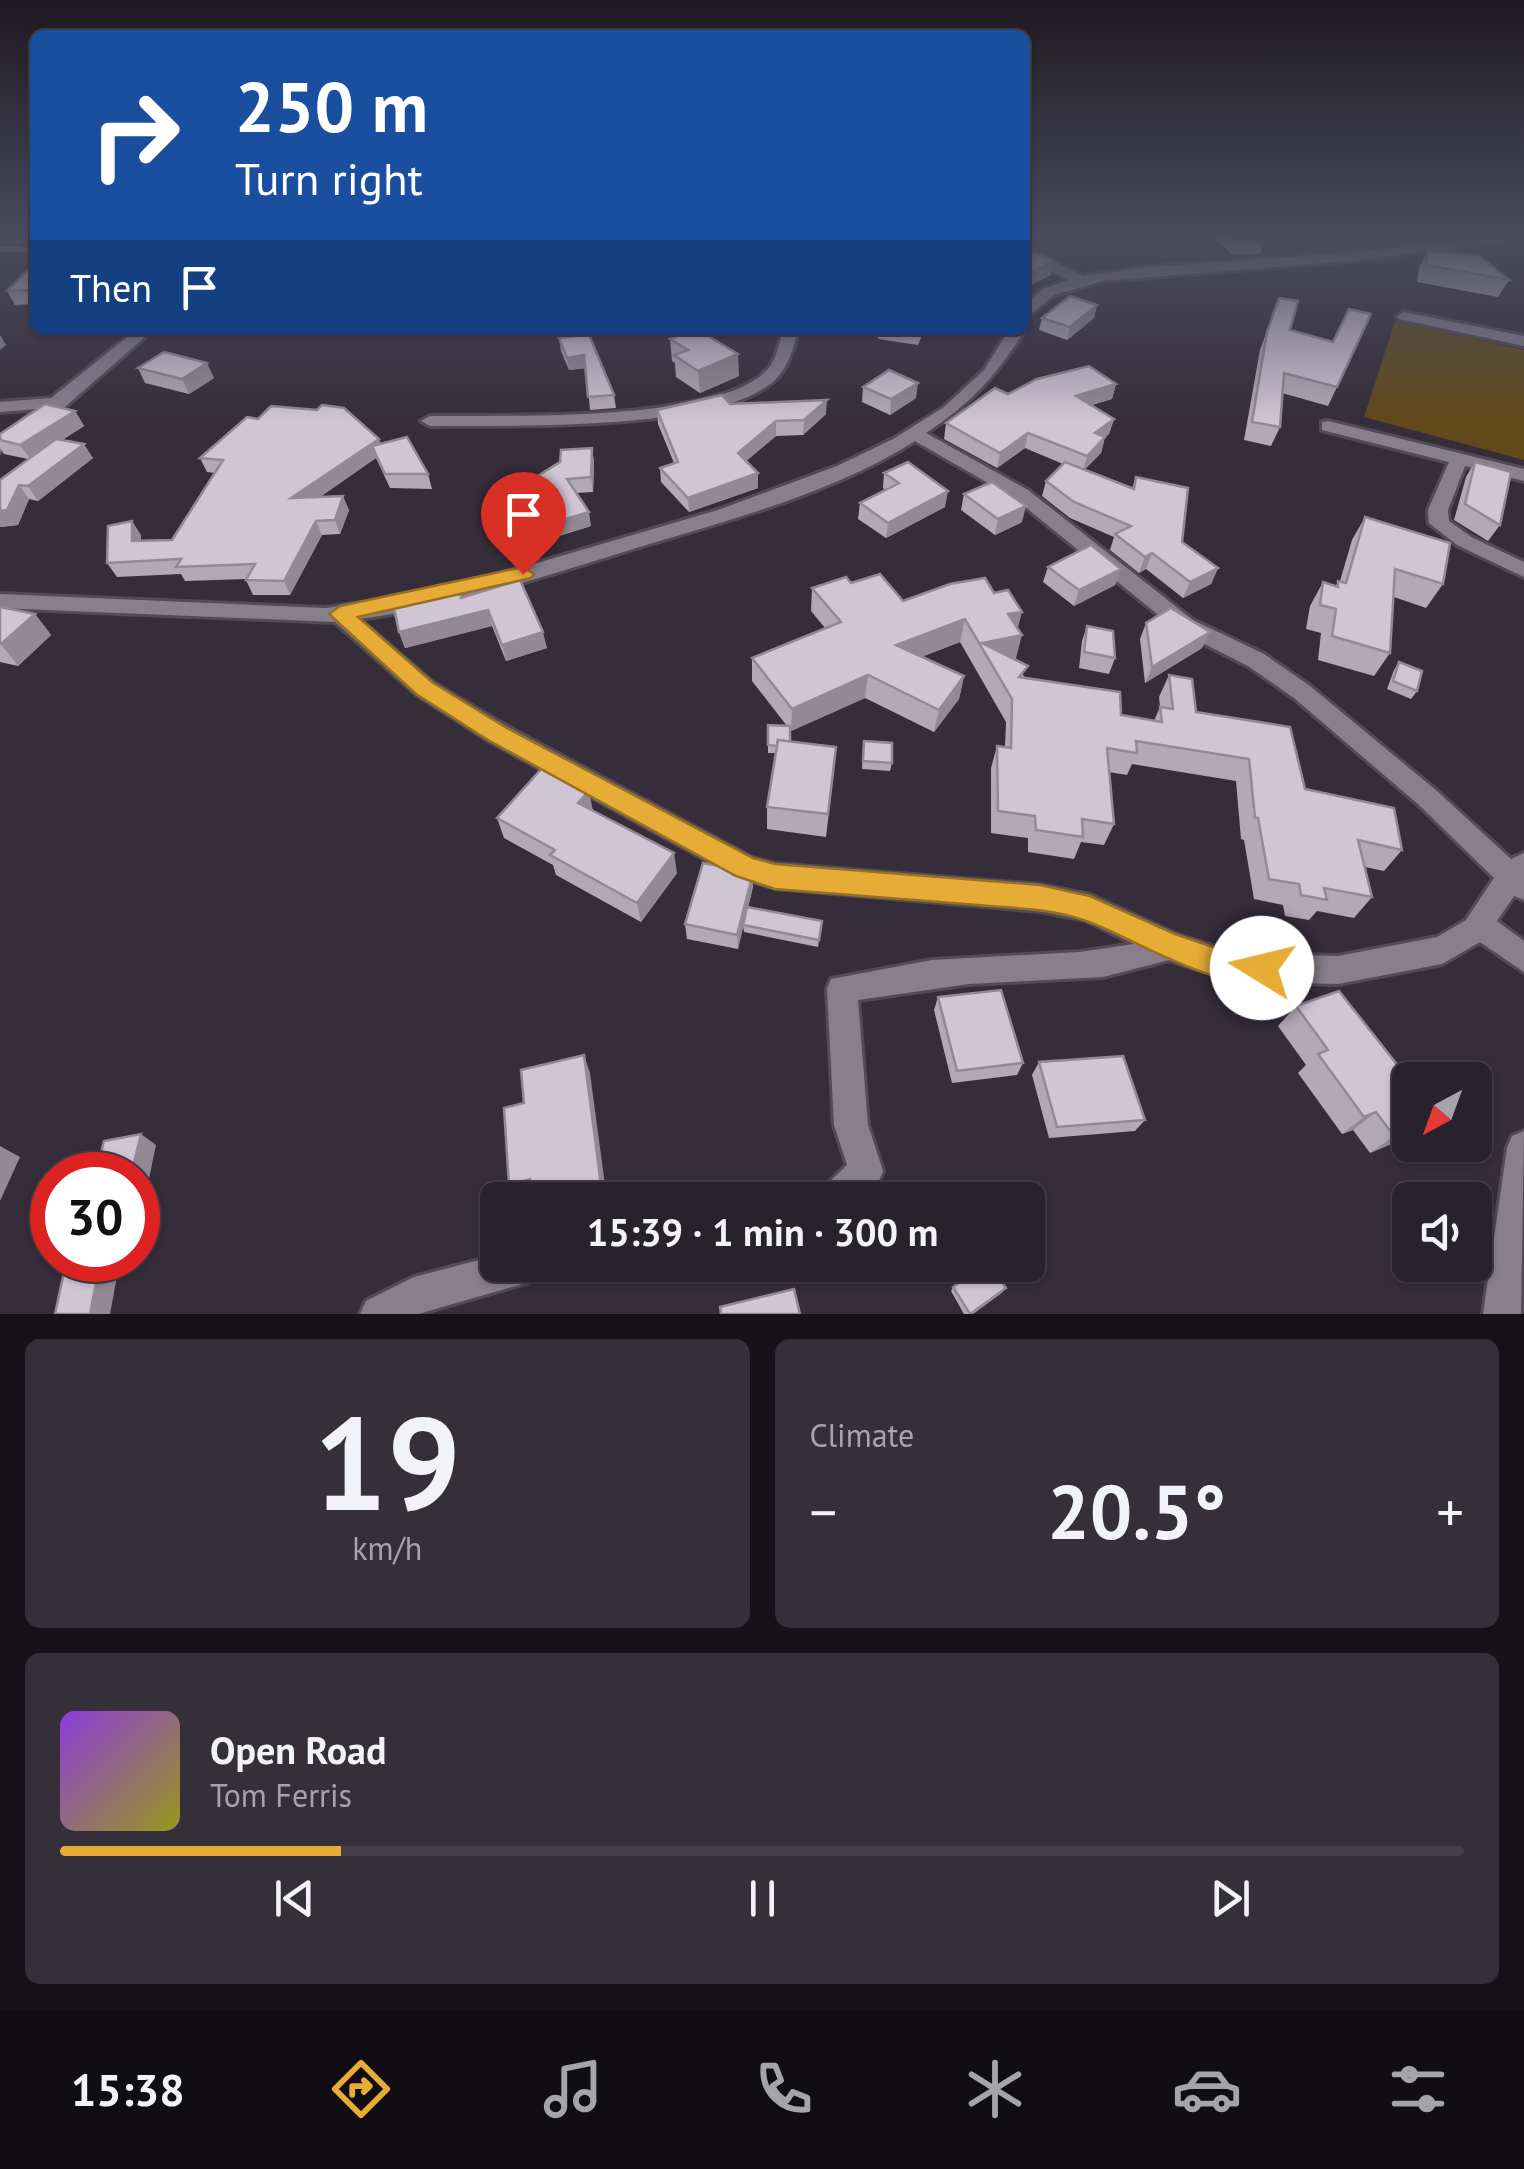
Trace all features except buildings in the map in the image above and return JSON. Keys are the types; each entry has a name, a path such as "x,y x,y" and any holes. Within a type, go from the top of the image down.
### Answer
{"street":[{"path":"1404,316 1524,342"},
{"path":"0,447 140,335"},
{"path":"430,421 627,414 684,408 756,386 770,377 780,363 789,335"},
{"path":"0,601 340,614 557,565 754,505 833,476 914,433 959,402 996,366 1014,335"},
{"path":"0,407 60,402"},
{"path":"1328,426 1524,475"},
{"path":"340,614 424,688 497,733 746,868 775,876 1040,898 1090,908 1169,946 1213,960 1262,968 1338,970 1442,950 1479,924 1519,877 1302,692 1256,660 1185,625 1021,494 914,433"},
{"path":"1459,459 1438,510 1439,523 1464,541 1524,570"},
{"path":"1479,924 1524,958"},
{"path":"855,1182 866,1171 851,1125 842,988 984,969 1097,966 1148,956 1169,946"},
{"path":"1502,1314 1524,1148"},
{"path":"380,1314 414,1296 480,1278"}],"shaded area":[{"path":"1395,321 1524,350 1524,460 1364,417"}],"route":[{"path":"523,574 340,614 424,688 497,733 746,868 775,876 1040,898 1090,908 1169,946 1213,960 1262,968"}]}
